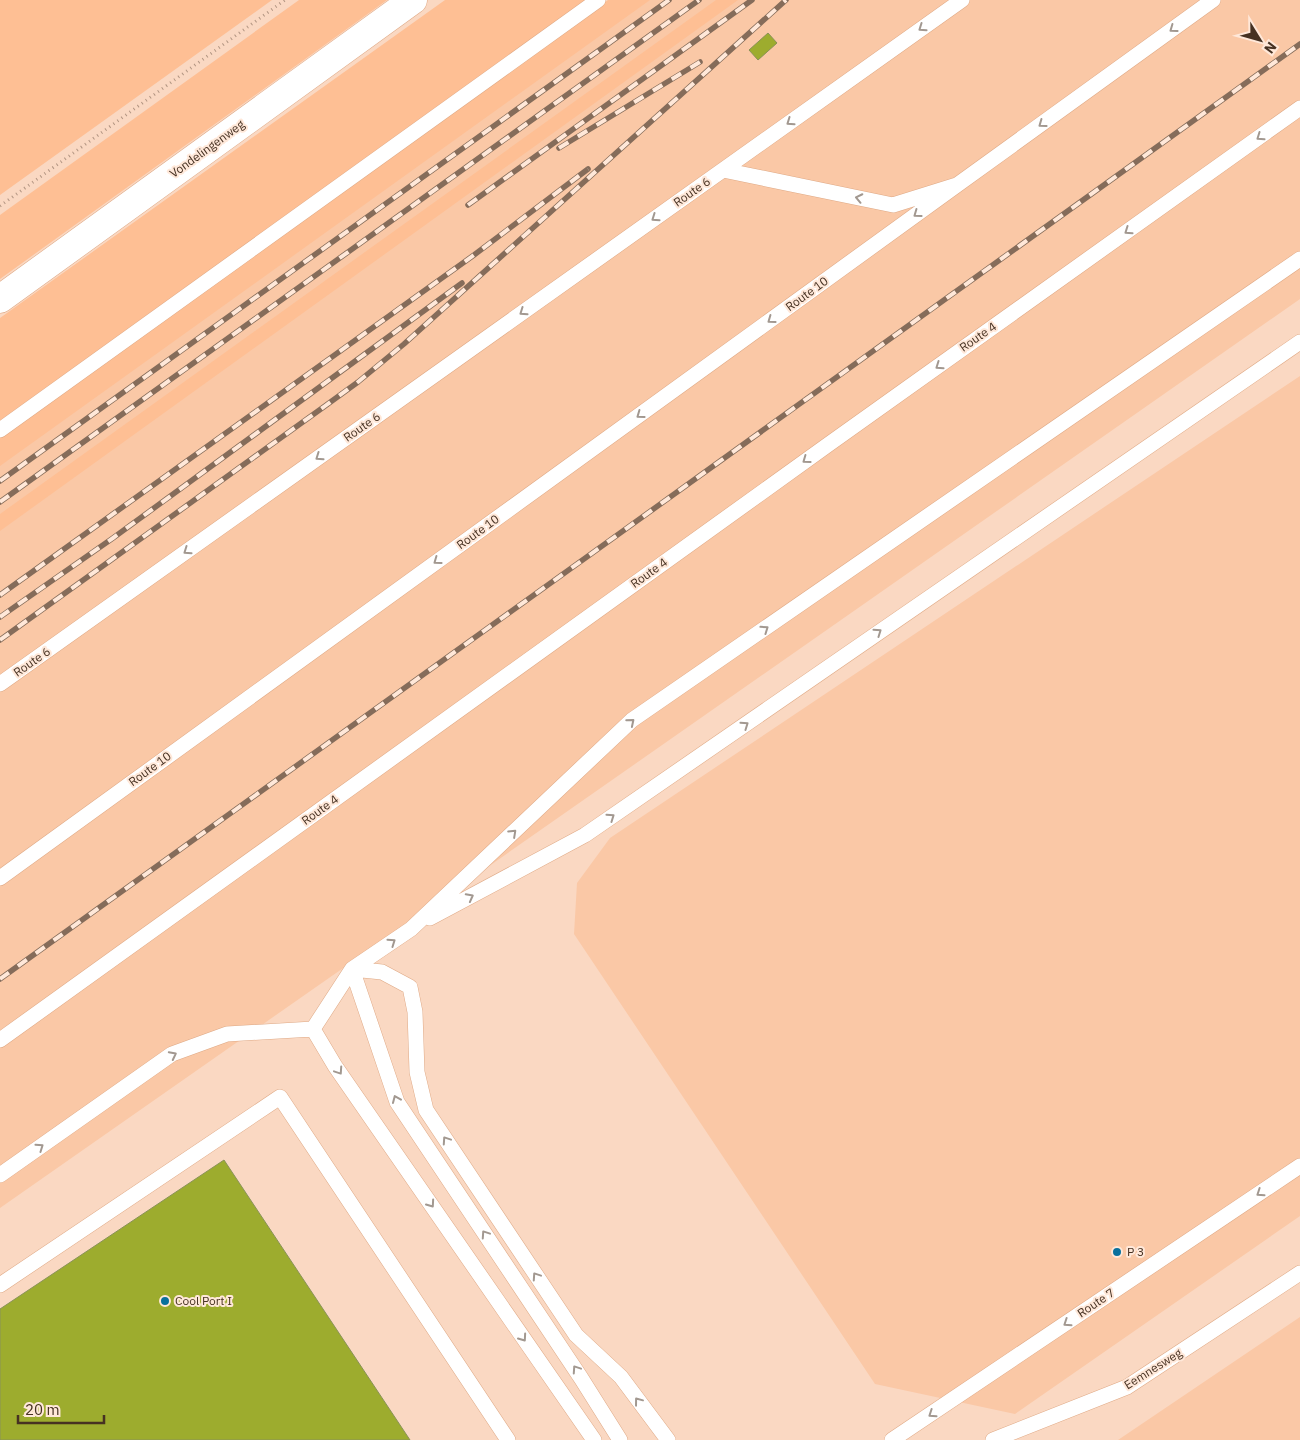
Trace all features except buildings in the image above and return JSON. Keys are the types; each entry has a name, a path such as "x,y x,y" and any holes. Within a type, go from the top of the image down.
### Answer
{"main road":[{"name":"Vondelingenweg","path":"0,299 413,0"}],"lane":[{"path":"0,430 598,0"},
{"name":"Route 6","path":"0,684 962,0"},
{"name":"Route 10","path":"0,878 1213,0"},
{"name":"Route 4","path":"0,1040 821,449 1300,108"},
{"path":"723,170 893,205 957,186"},
{"path":"411,928 632,720 1300,259"},
{"path":"314,1029 352,969 411,928 585,834 1300,342"},
{"path":"352,969 397,1102 581,1378 620,1440"},
{"path":"352,969 382,972 410,987 415,1012 417,1072 426,1110 576,1335 621,1377 668,1440"},
{"path":"0,1176 172,1054 227,1034 314,1029"},
{"path":"314,1029 341,1074 594,1440"},
{"path":"0,1285 280,1097 508,1440"},
{"name":"Route 7","path":"892,1440 1300,1166"},
{"name":"Eemnesweg","path":"993,1440 1127,1387 1300,1274"}],"path":[{"path":"0,206 285,0"}],"shaded area":[{"path":"0,0 272,0 0,195"},
{"path":"299,0 387,0 0,279 0,215"},
{"path":"445,0 588,0 0,422 0,318"},
{"path":"608,0 650,0 0,466 0,437"},
{"path":"617,0 1300,0 1300,299 0,1208 0,444"},
{"path":"716,0 738,0 0,531 0,514"},
{"path":"1300,376 1300,1216 1015,1414 875,1384 574,934 577,883 610,838"},
{"path":"1300,1317 1300,1440 1118,1440"}],"railway":[{"path":"0,481 669,0"},
{"path":"0,502 699,0"},
{"path":"468,205 752,0"},
{"path":"0,640 358,382 404,344 786,0"},
{"path":"0,979 1300,44"},
{"path":"559,148 700,62"},
{"path":"0,595 474,255 588,169"},
{"path":"0,617 113,538 462,283"}],"place":[{"name":"P 3","path":"1117,1252"},
{"name":"Cool Port I","path":"165,1301"}]}
